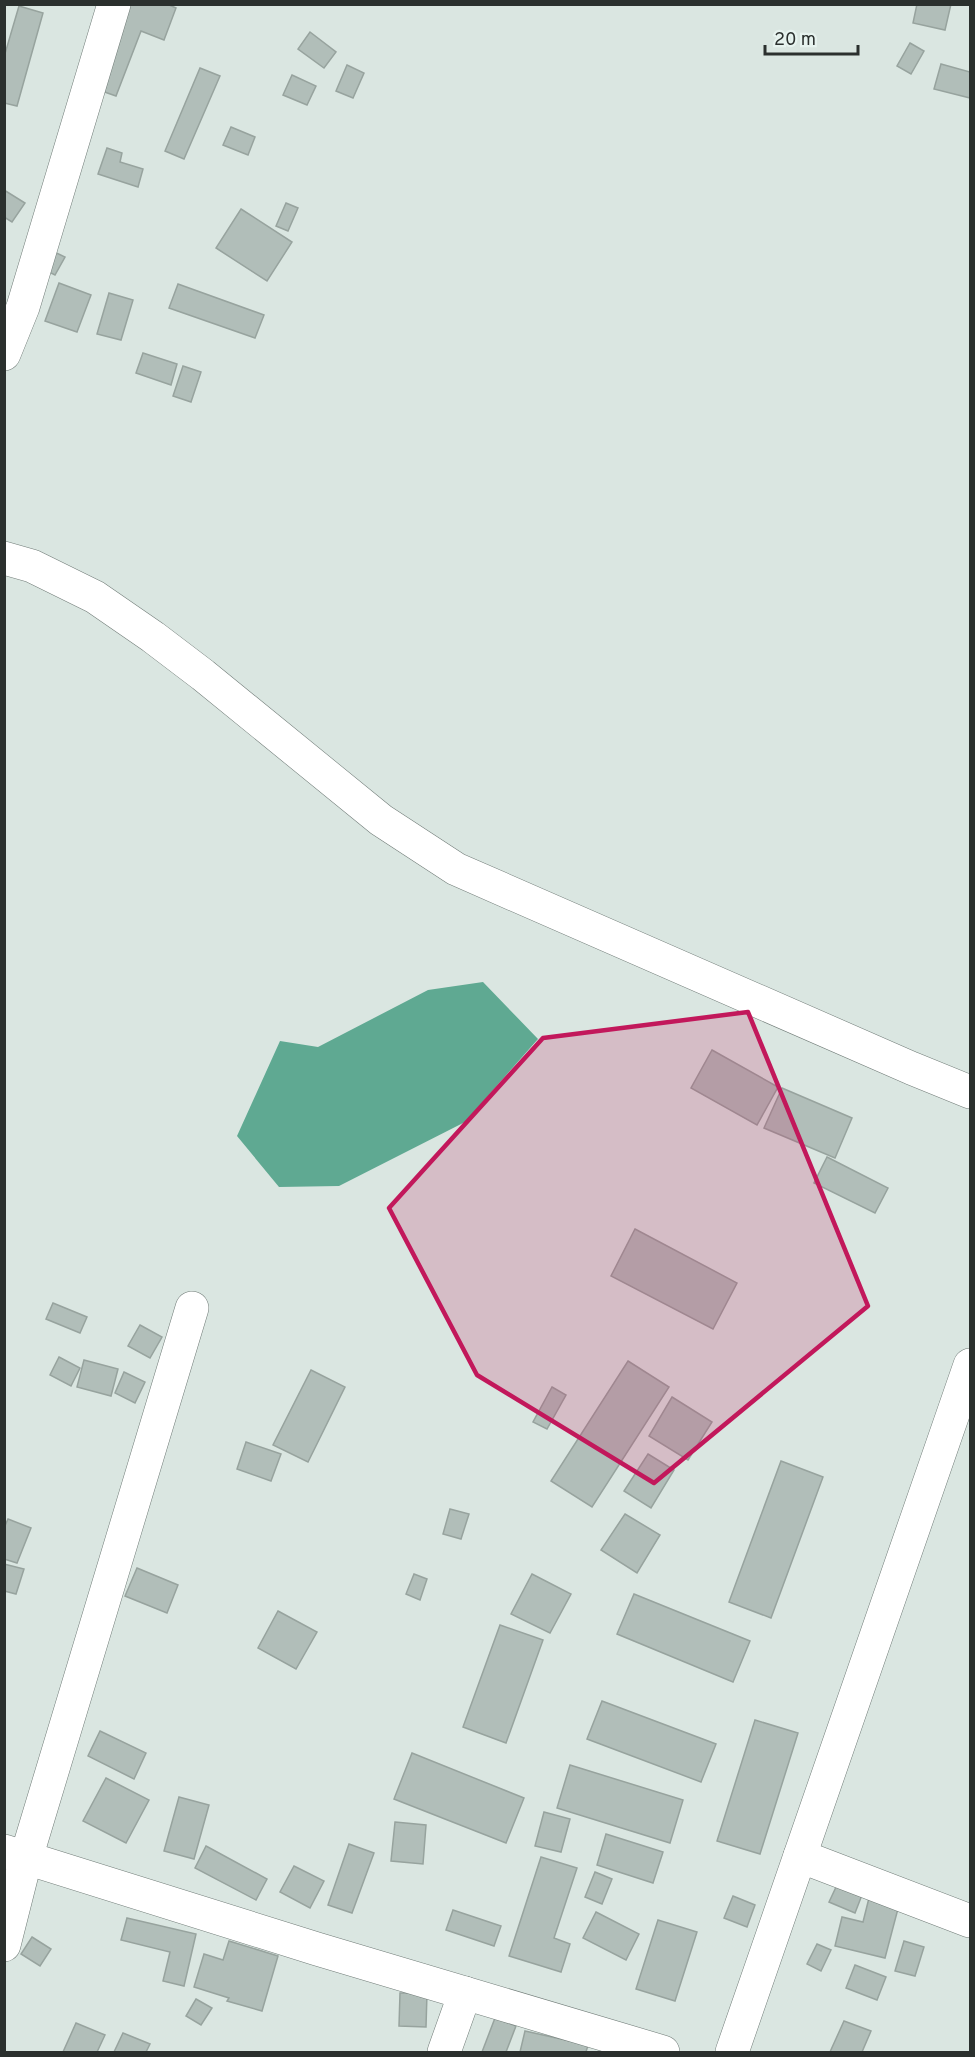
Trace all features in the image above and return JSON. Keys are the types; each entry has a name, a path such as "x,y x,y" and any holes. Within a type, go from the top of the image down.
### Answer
{"street":[{"path":"4,354 23,307 114,4"},
{"path":"4,558 32,566 95,597 203,675 381,820 456,869 970,1092"},
{"path":"4,1945 15,1855 192,1308"},
{"path":"732,2052 970,1365"},
{"path":"15,1855 663,2052"},
{"path":"800,1856 970,1921"},
{"path":"444,2052 465,1993"}],"highlighted area":[{"path":"748,1012 868,1306 654,1483 477,1375 389,1208 543,1038"}],"shaded area":[{"path":"483,982 538,1039 465,1122 339,1186 279,1187 237,1136 280,1041 318,1047 428,990"}],"building":[{"path":"129,4 167,4 176,8 164,40 141,31 116,96 96,89"},
{"path":"917,4 951,4 945,30 913,23"},
{"path":"19,6 43,13 17,106 4,103 4,57"},
{"path":"310,32 336,52 324,68 298,49"},
{"path":"910,43 924,51 911,74 897,66"},
{"path":"941,64 970,72 970,98 934,89"},
{"path":"347,65 364,73 353,98 336,91"},
{"path":"200,68 220,76 184,159 165,151"},
{"path":"292,75 316,86 307,105 283,95"},
{"path":"231,127 255,137 248,155 223,145"},
{"path":"107,148 122,153 120,162 143,169 138,187 98,174"},
{"path":"4,190 25,203 12,222 4,217"},
{"path":"286,203 298,208 288,231 276,226"},
{"path":"241,209 292,242 267,281 216,248"},
{"path":"48,249 65,257 55,275 39,267"},
{"path":"59,283 91,295 77,332 45,321"},
{"path":"178,284 264,315 255,338 169,308"},
{"path":"109,293 133,300 121,340 97,334"},
{"path":"143,353 177,364 171,385 136,373"},
{"path":"183,366 201,372 191,402 173,396"},
{"path":"712,1050 778,1087 757,1125 691,1088"},
{"path":"782,1088 852,1118 835,1158 764,1128"},
{"path":"827,1157 888,1188 875,1213 814,1183"},
{"path":"635,1229 737,1283 713,1329 611,1276"},
{"path":"53,1303 87,1317 80,1333 46,1319"},
{"path":"140,1325 162,1337 150,1358 128,1346"},
{"path":"59,1357 80,1368 71,1386 50,1375"},
{"path":"84,1360 118,1369 111,1396 77,1387"},
{"path":"628,1361 669,1387 592,1507 551,1481"},
{"path":"311,1370 345,1387 308,1462 273,1445"},
{"path":"124,1372 145,1382 135,1403 115,1393"},
{"path":"552,1387 566,1395 547,1429 533,1422"},
{"path":"672,1397 712,1422 688,1460 649,1436"},
{"path":"246,1442 281,1454 271,1481 237,1469"},
{"path":"648,1454 674,1470 651,1508 624,1491"},
{"path":"781,1461 823,1477 771,1618 729,1602"},
{"path":"450,1509 469,1514 461,1539 443,1534"},
{"path":"625,1514 660,1535 637,1573 601,1550"},
{"path":"8,1519 31,1528 17,1563 4,1559 4,1528"},
{"path":"4,1564 24,1569 16,1594 4,1591"},
{"path":"137,1568 178,1585 167,1613 125,1596"},
{"path":"414,1574 427,1579 420,1600 406,1594"},
{"path":"532,1574 571,1594 550,1633 511,1614"},
{"path":"634,1594 750,1641 733,1682 617,1634"},
{"path":"278,1611 317,1632 296,1669 258,1648"},
{"path":"500,1625 543,1640 506,1743 463,1727"},
{"path":"602,1701 716,1744 701,1782 587,1739"},
{"path":"755,1720 798,1733 760,1854 717,1841"},
{"path":"100,1731 146,1753 134,1779 88,1756"},
{"path":"412,1753 524,1798 506,1843 394,1799"},
{"path":"570,1765 683,1800 670,1843 557,1808"},
{"path":"106,1778 149,1800 126,1843 83,1821"},
{"path":"179,1797 209,1805 194,1859 164,1851"},
{"path":"544,1812 570,1819 561,1852 535,1846"},
{"path":"395,1822 426,1825 423,1864 391,1861"},
{"path":"606,1834 663,1852 653,1883 597,1865"},
{"path":"349,1844 374,1853 352,1913 328,1905"},
{"path":"206,1846 267,1879 256,1900 195,1868"},
{"path":"541,1857 577,1868 554,1938 570,1944 561,1972 509,1956"},
{"path":"294,1866 324,1881 310,1908 280,1892"},
{"path":"595,1872 612,1879 602,1904 585,1897"},
{"path":"837,1885 862,1895 855,1913 829,1902"},
{"path":"870,1894 900,1901 885,1958 835,1946 842,1917 863,1922"},
{"path":"733,1896 755,1905 747,1927 724,1918"},
{"path":"453,1910 501,1926 494,1946 446,1930"},
{"path":"596,1912 639,1934 626,1960 583,1938"},
{"path":"127,1918 196,1934 184,1986 163,1981 170,1952 121,1940"},
{"path":"658,1920 697,1932 675,2001 636,1989"},
{"path":"32,1937 51,1949 40,1966 21,1954"},
{"path":"229,1941 278,1956 262,2011 227,2001 229,1998 194,1987 204,1954 223,1960"},
{"path":"904,1941 924,1947 915,1976 895,1971"},
{"path":"817,1944 831,1950 821,1971 807,1964"},
{"path":"855,1965 886,1977 877,2000 846,1988"},
{"path":"400,1993 427,1993 426,2027 399,2026"},
{"path":"196,1999 212,2008 201,2025 186,2016"},
{"path":"495,2018 516,2026 506,2052 482,2052"},
{"path":"844,2021 871,2031 862,2052 830,2052"},
{"path":"76,2023 105,2035 97,2052 63,2052"},
{"path":"525,2031 588,2045 586,2052 520,2052"},
{"path":"123,2033 150,2044 146,2052 114,2052"}]}
